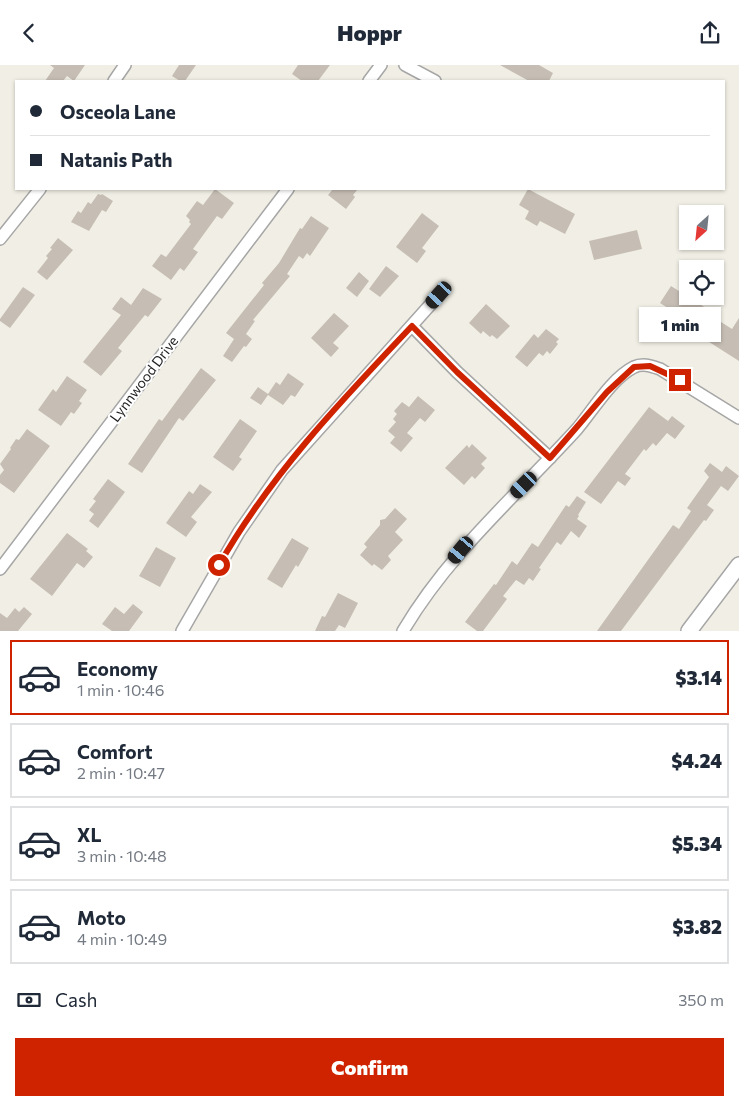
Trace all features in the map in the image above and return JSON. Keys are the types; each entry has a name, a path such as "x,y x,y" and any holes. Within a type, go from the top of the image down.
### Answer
{"street":[{"path":"115,80 125,65"},
{"path":"370,80 381,65"},
{"path":"404,65 433,80"},
{"path":"0,239 39,190"},
{"name":"Lynnwood Drive","path":"0,569 287,190"},
{"path":"182,631 236,537 282,470 439,295"},
{"path":"412,326 457,372 550,458"},
{"path":"403,631 427,593 464,546 550,458 607,392 630,370 640,366 650,366 667,372 739,418"},
{"path":"689,631 739,565"}],"building":[{"path":"50,65 85,65 75,80 67,76 64,80 46,80 54,68"},
{"path":"179,65 196,65 186,80 178,80 172,76"},
{"path":"298,65 330,65 319,80 301,80 292,74"},
{"path":"500,65 539,65 553,73 550,80 527,80"},
{"path":"214,190 234,203 222,219 217,216 193,249 198,252 184,271 180,268 171,280 152,266 161,254 166,257 191,224 186,216 197,201 203,205"},
{"path":"332,190 357,190 353,195 355,197 346,209 328,195"},
{"path":"527,190 530,190 575,214 565,234 540,221 537,226 525,219 529,211 519,205"},
{"path":"98,194 102,194 113,201 106,212 102,210 89,231 71,222 78,211 81,213 88,202 91,204"},
{"path":"422,213 439,226 422,248 426,251 417,263 396,247"},
{"path":"311,216 329,228 310,256 307,253 303,259 299,256 287,274 290,276 253,320 255,321 246,334 252,339 232,362 223,356 234,339 226,333 264,285 262,283 279,263 300,228 302,229"},
{"path":"637,230 642,249 594,260 589,241"},
{"path":"58,238 73,250 47,280 37,272 48,258 46,256 52,249 50,248"},
{"path":"386,266 399,276 380,297 369,289"},
{"path":"359,272 369,281 357,297 346,288"},
{"path":"671,286 679,291 679,305 701,305 709,310 707,313 732,329 739,318 739,361 706,340 710,335 660,303"},
{"path":"23,287 35,295 10,328 0,319"},
{"path":"143,288 162,299 148,317 145,315 118,348 122,351 101,376 83,362 121,315 112,309 121,297 131,305"},
{"path":"486,304 510,326 497,339 492,335 490,337 483,331 481,334 469,323"},
{"path":"334,313 349,326 333,343 339,348 331,357 311,338"},
{"path":"546,329 559,339 556,342 558,344 550,354 547,351 543,356 539,353 527,367 515,357 534,334 538,338"},
{"path":"201,368 216,380 183,421 179,418 142,473 128,464 159,419 162,421"},
{"path":"288,373 304,384 295,397 291,395 283,405 268,395 261,405 250,398 258,387 268,394 276,382 280,385"},
{"path":"67,376 87,390 79,401 82,403 74,414 71,412 61,426 38,410 53,389 56,392"},
{"path":"418,396 435,410 425,422 420,418 407,433 413,438 401,452 390,443 395,437 388,431 396,422 393,419 397,414 394,411 402,402 409,407"},
{"path":"649,407 668,421 672,416 685,426 675,439 667,433 656,446 653,443 646,451 644,449 625,474 631,478 625,486 618,481 601,504 584,492"},
{"path":"240,419 257,431 239,457 242,459 233,471 213,457"},
{"path":"27,429 50,446 14,493 0,483 0,475 4,470 0,464 16,439 19,440"},
{"path":"472,444 487,458 481,464 485,468 475,479 472,476 464,485 445,468 467,445 469,448"},
{"path":"710,463 722,472 726,466 739,476 728,491 721,486 707,505 714,510 706,521 704,520 621,631 597,631 673,525 679,529 691,511 687,508 709,477 704,471"},
{"path":"108,479 125,492 98,528 89,521 94,514 89,510 96,501 93,499"},
{"path":"200,484 212,492 191,517 197,522 186,537 166,523 189,491 193,494"},
{"path":"577,496 586,502 577,519 587,526 579,538 571,531 561,545 557,542 539,568 541,569 533,581 529,578 524,585 516,580 503,596 507,599 483,631 477,631 465,622 494,584 496,585 512,561 517,565 532,543 538,547 566,505 569,507"},
{"path":"395,508 407,519 395,532 403,540 388,556 391,560 382,570 374,564 372,566 360,555 367,547 364,544 380,525 380,520 385,519"},
{"path":"67,533 88,549 86,551 93,557 84,568 77,563 52,596 30,579"},
{"path":"292,538 309,548 298,567 296,565 282,588 267,579"},
{"path":"156,547 176,558 160,587 139,576"},
{"path":"338,593 358,603 345,628 339,625 335,631 315,631 322,616 325,617"},
{"path":"133,604 143,612 129,631 112,631 102,624 115,607 124,614"},
{"path":"24,607 32,614 18,631 0,631 0,613 7,618 15,608 19,612"}],"route":[{"path":"219,565 260,499 298,450 412,326 457,372 516,424 550,458 607,392 634,367 650,366 667,372 680,380"}]}
